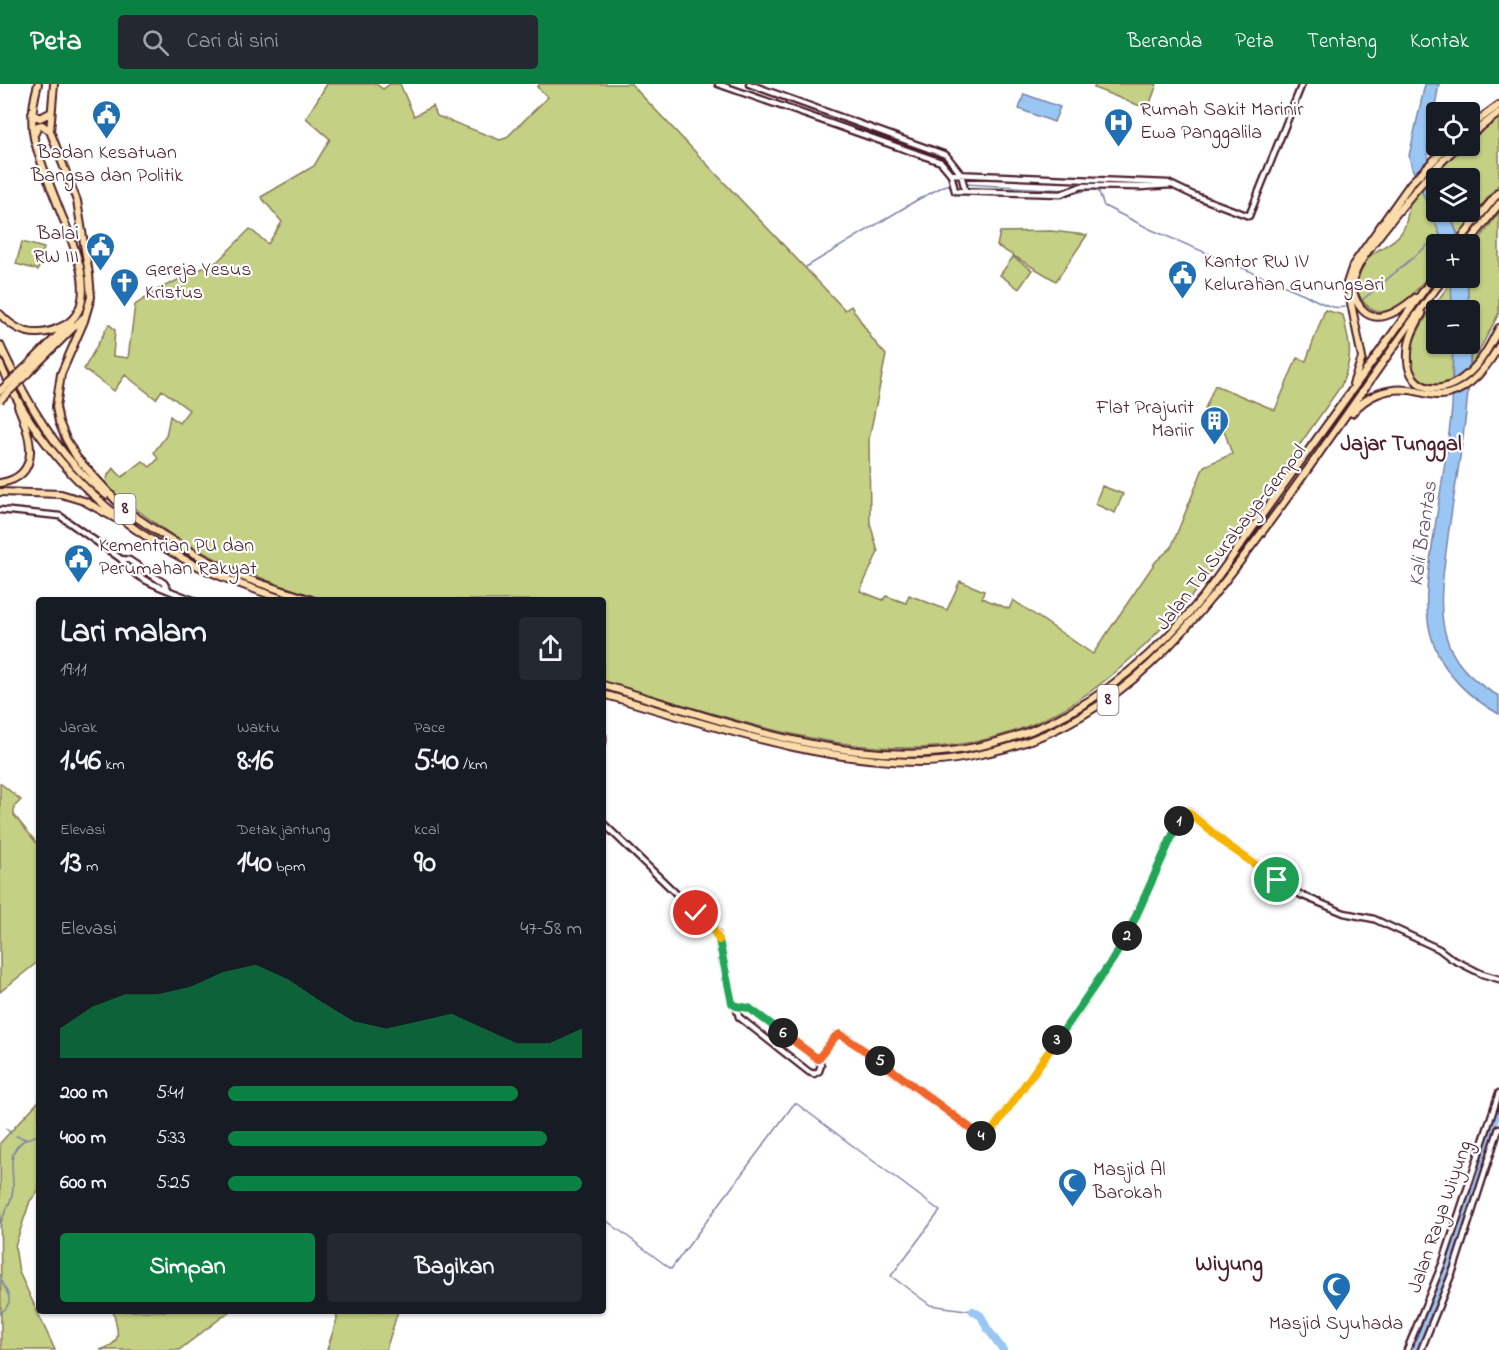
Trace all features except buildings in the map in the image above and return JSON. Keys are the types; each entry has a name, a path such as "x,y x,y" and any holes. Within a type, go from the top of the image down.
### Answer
{"highway":[{"path":"0,400 65,330 73,320 81,302 81,273 77,255 40,159 34,136 32,114 38,84"},
{"path":"54,84 50,131 77,201 91,297 60,374 56,407 59,422 77,458 121,506"},
{"path":"1480,119 1499,105"},
{"path":"1480,127 1499,113"},
{"path":"32,114 40,118 50,114"},
{"path":"34,136 38,126 44,125 50,131"},
{"path":"1325,427 1350,391 1362,358 1347,283 1353,265 1437,156"},
{"path":"1413,186 1447,156"},
{"path":"1464,234 1499,192"},
{"path":"1476,234 1499,204"},
{"name":"Jalan Tol Surabaya–Gempol","path":"606,686 774,735 859,751 935,753 971,748 1017,737 1068,715 1107,691 1169,636 1203,597 1426,286"},
{"path":"1351,297 1362,310 1374,316 1389,315 1401,310 1424,289"},
{"path":"1435,290 1409,342 1408,367 1412,377 1418,383 1442,392 1464,378 1484,355 1499,328"},
{"name":"Jalan Tol Surabaya–Gempol","path":"606,695 768,742 838,756 882,761 925,762 970,757 1016,746 1050,733 1112,698 1149,666 1202,610 1325,446 1435,290"},
{"path":"0,314 19,329 37,334 49,332 73,320"},
{"path":"0,391 26,371 85,316"},
{"name":"8","path":"0,345 38,417 58,446 92,484 158,532 216,565 243,577 302,597"},
{"path":"1325,446 1358,406 1371,396 1402,389 1457,391 1474,378 1492,359 1499,345"},
{"name":"8","path":"0,364 9,385 57,457 102,503 136,530 197,566 277,597"},
{"path":"0,483 10,481 21,473 31,454 31,443 26,424 9,385"},
{"path":"0,492 40,493 70,497 96,507 136,530"}],"main road":[{"path":"718,84 941,162 951,175 955,189 1066,193 1082,186 1171,185"},
{"path":"749,84 946,155 962,175 965,189"},
{"path":"951,175 1159,183 1171,185 1249,216 1302,84"},
{"path":"821,121 825,117 825,111"},
{"path":"834,125 837,116"},
{"path":"0,510 60,516 121,559 124,566 161,588 186,597"},
{"path":"818,1059 838,1034 843,1035 986,1138 1074,1017 1123,944 1179,821 1188,812 1226,844 1301,895 1344,913 1374,919 1439,949 1452,959 1482,974 1499,979"},
{"path":"606,827 717,933 732,1003 736,1006 741,1020 809,1072 815,1073 820,1069 821,1063 818,1059 749,1008 736,1006"},
{"name":"Jalan Raya Wiyung","path":"1421,1350 1499,1093"},
{"name":"Jalan Raya Wiyung","path":"1407,1350 1437,1297 1473,1210 1499,1128"},
{"path":"1463,1206 1473,1210"}],"green space":[{"path":"327,84 376,84 383,89 390,84 400,84 414,116 433,106 437,116 500,140 506,138 548,97 537,87 540,84 631,84 845,310 851,306 873,340 886,355 869,439 870,523 878,552 860,591 883,600 886,596 906,603 909,595 947,610 960,581 984,591 982,598 1009,609 1013,600 1093,654 1156,561 1171,548 1204,466 1232,454 1223,427 1201,418 1215,385 1275,410 1298,358 1306,361 1325,310 1343,315 1350,350 1348,366 1341,386 1216,564 1174,619 1112,675 1081,698 1058,712 1003,735 947,746 889,748 831,742 773,730 606,682 606,597 317,597 222,562 176,538 105,487 108,475 113,468 122,477 143,461 150,467 158,459 154,452 166,436 170,416 179,423 189,410 162,390 156,399 125,375 114,391 84,369 109,324 115,330 113,356 128,358 135,305 159,289 218,261 250,229 268,244 282,222 261,197 314,166 330,139 306,118"},
{"path":"1095,84 1157,84 1148,109 1094,88"},
{"path":"1499,117 1499,184 1480,208 1480,168 1442,168 1453,156 1480,156 1480,131"},
{"path":"1421,188 1426,200 1426,222 1435,222 1440,234 1426,234 1426,279 1411,296 1395,308 1378,311 1370,308 1360,297 1357,287 1359,274 1372,254 1396,239 1401,233 1406,224 1412,200"},
{"path":"1499,212 1499,313 1480,349 1480,300 1468,300 1467,288 1480,288 1480,239"},
{"path":"1453,222 1468,222 1459,234"},
{"path":"1051,231 1087,235 1056,281 997,246 1000,232"},
{"path":"22,242 44,248 38,270 16,264"},
{"path":"1013,257 1032,270 1019,289 1000,275"},
{"path":"1447,288 1452,288 1452,300 1438,300"},
{"path":"1426,317 1426,354 1453,354 1452,380 1440,384 1425,382 1413,369 1411,357 1413,343"},
{"path":"1470,354 1477,354 1471,366"},
{"path":"1102,486 1123,494 1115,513 1095,504"},
{"path":"0,783 21,800 14,807 14,815 36,842 36,963 0,992"},
{"path":"36,1104 36,1194 30,1201 15,1246 19,1272 36,1309 36,1314 38,1314 55,1350 1,1350 0,1143"},
{"path":"114,1314 226,1314 179,1350 100,1350 113,1344 117,1331"},
{"path":"336,1314 397,1314 386,1350 327,1350 337,1319"}],"water":[{"path":"1425,84 1439,84 1436,102 1426,102 1426,156 1428,156 1431,168 1426,168 1426,201 1409,156"},
{"path":"1024,94 1060,107 1054,122 1019,109"},
{"path":"1435,222 1453,222 1457,234 1440,234"},
{"path":"1451,288 1468,288 1468,300 1452,300"},
{"name":"Kali Brantas","path":"1453,354 1470,354 1466,414 1443,577 1442,619 1449,645 1457,661 1476,681 1499,696 1499,714 1468,693 1451,675 1438,654 1429,629 1428,574 1452,407"}],"waterway":[{"path":"965,184 1065,190"},
{"path":"806,267 917,200 946,185 952,185"},
{"path":"1069,193 1094,189 1099,192 1104,206 1152,230 1325,304 1337,308 1348,306"},
{"path":"1361,301 1426,247"},
{"path":"606,1220 671,1269 794,1104 797,1104 940,1211 891,1276 930,1305 973,1311"},
{"path":"1413,1350 1448,1260 1499,1107"},
{"path":"5,1128 11,1133"},
{"path":"16,1136 26,1139 36,1136"},
{"path":"0,1227 12,1196 14,1151 26,1139"},
{"path":"0,1277 9,1296 8,1304 0,1314"},
{"path":"973,1311 981,1316 1003,1350"}],"place":[{"name":"Badan Kesatuan Bangsa dan Politik","path":"107,140"},
{"name":"Rumah Sakit Marinir Ewa Panggalila","path":"1119,148"},
{"name":"Balai RW III","path":"100,272"},
{"name":"Kantor RW IV Kelurahan Gunungsari","path":"1183,300"},
{"name":"Gereja Yesus Kristus","path":"124,308"},
{"name":"Flat Prajurit Mariir","path":"1215,446"},
{"name":"Kementrian PU dan Perumahan Rakyat","path":"78,584"},
{"name":"Masjid Al Barokah","path":"1072,1208"},
{"name":"Masjid Syuhada","path":"1336,1312"}],"district":[{"name":"Jajar Tunggal","path":"1401,445"},
{"name":"Wiyung","path":"1229,1265"}],"route":[{"path":"696,913 717,933 732,1003 749,1008 818,1059 838,1034 843,1035 986,1138 1074,1017 1123,944 1179,821 1185,813 1188,812 1226,844 1277,880"}]}
